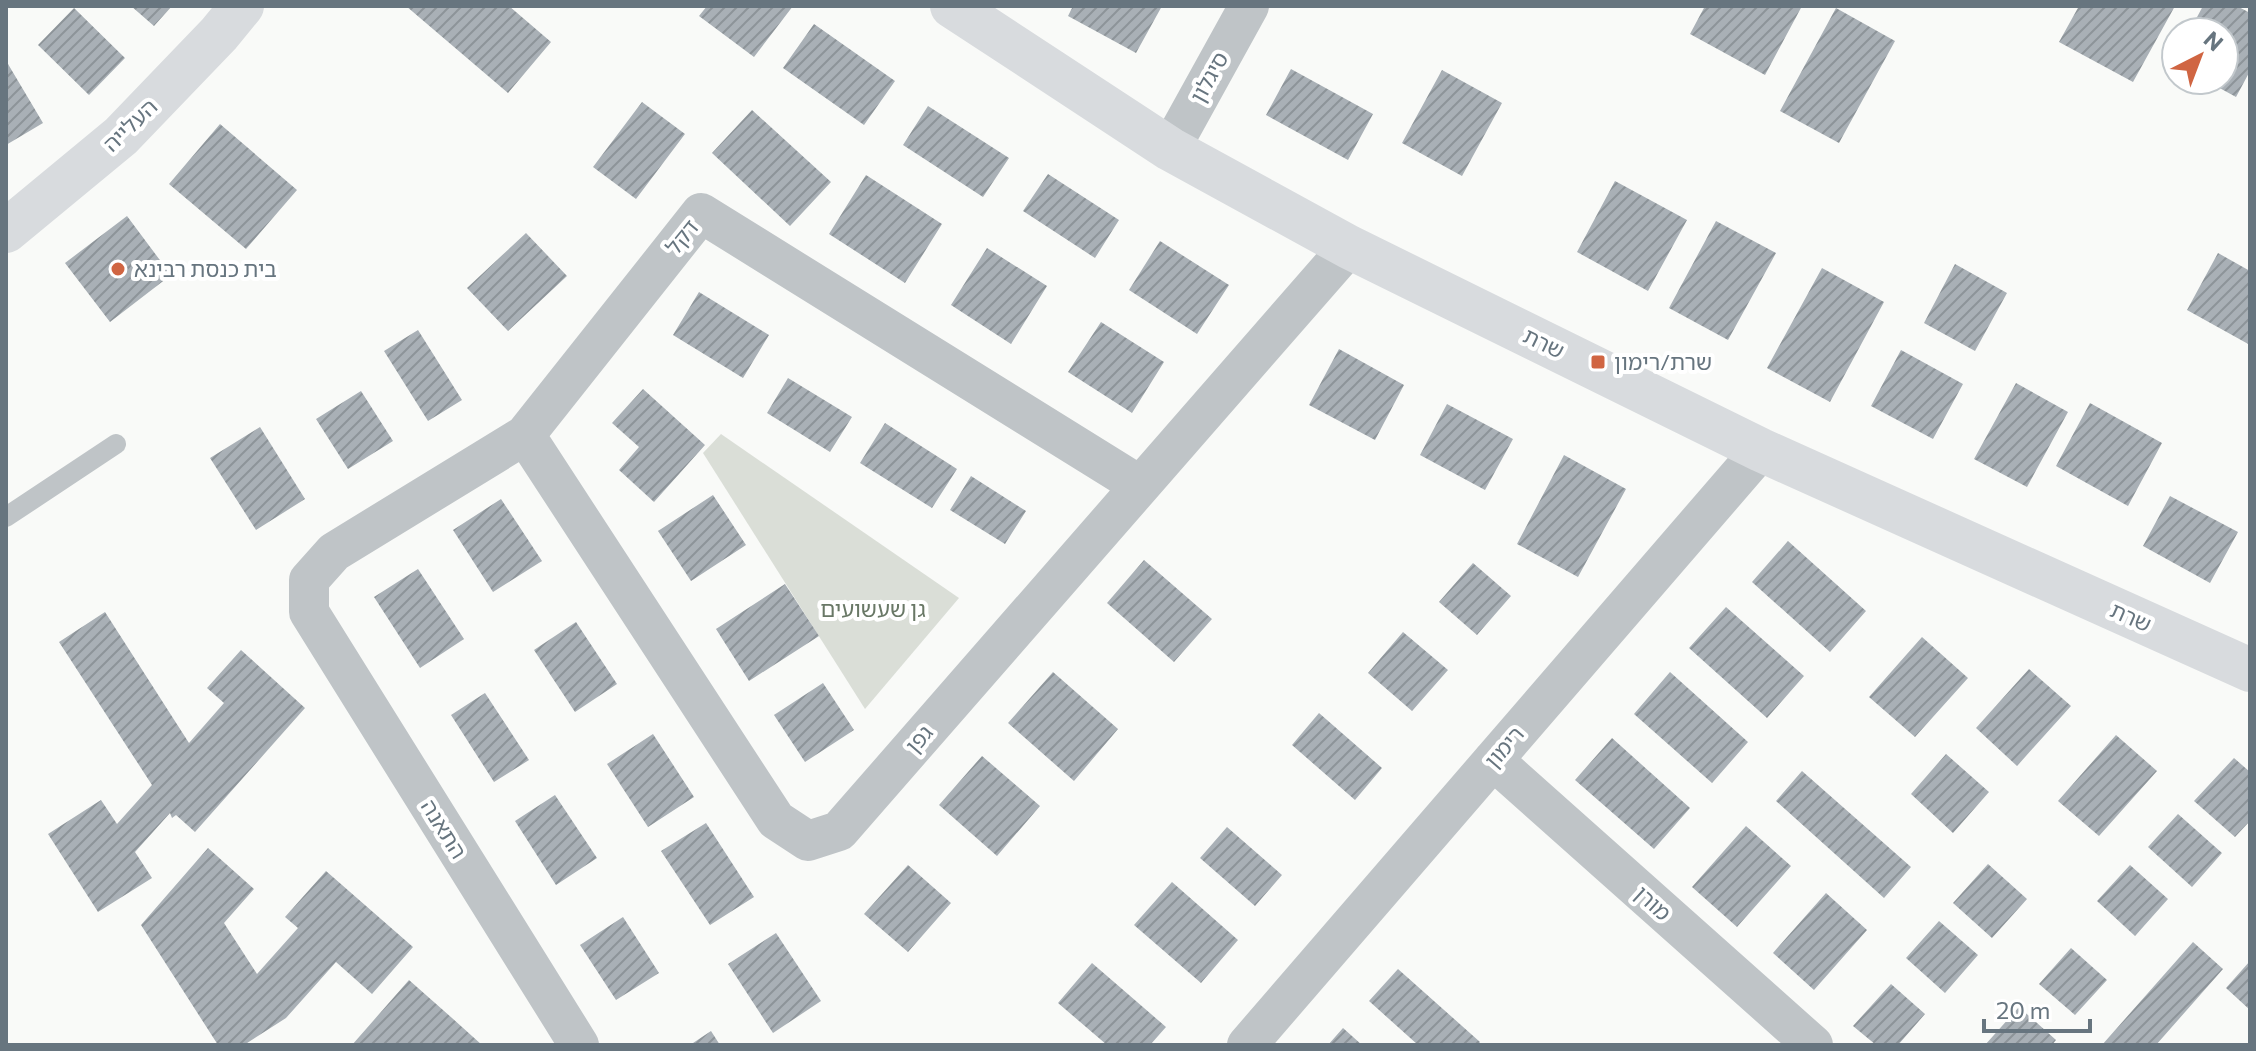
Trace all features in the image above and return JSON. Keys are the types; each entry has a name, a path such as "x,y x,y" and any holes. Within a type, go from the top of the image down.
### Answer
{"street":[{"name":"העלייה","path":"6,231 121,136 242,6"},
{"name":"שרת","path":"952,6 1170,149 1349,247 1761,450 2250,670"},
{"name":"סיגלון","path":"1170,149 1249,6"},
{"name":"דקל","path":"309,612 309,580 334,552 525,435 701,213 1139,485"},
{"name":"גפן","path":"525,435 776,820 808,841 839,831 1349,247"},
{"name":"רימון","path":"1247,1045 1761,450"},
{"name":"התאנה","path":"309,612 579,1045"},
{"name":"מורן","path":"1493,760 1813,1045"}],"lane":[{"path":"6,517 116,444"}],"green space":[{"name":"גן שעשועים","path":"721,434 959,598 865,709 703,453"}],"building":[{"path":"131,6 172,6 154,26"},
{"path":"406,6 509,6 551,42 508,93"},
{"path":"707,6 793,6 754,57 699,16"},
{"path":"1073,6 1162,6 1136,53 1068,16"},
{"path":"1705,6 1802,6 1765,75 1690,34"},
{"path":"2079,6 2175,6 2169,16 2160,16 2160,33 2133,82 2059,42"},
{"path":"2203,6 2237,6 2250,13 2250,71 2240,90 2240,16 2198,16"},
{"path":"74,8 125,58 89,95 38,45"},
{"path":"1836,8 1895,41 1839,143 1780,111"},
{"path":"814,24 895,81 864,125 783,68"},
{"path":"6,65 43,123 6,145"},
{"path":"1291,69 1373,114 1348,160 1266,115"},
{"path":"1442,70 1502,103 1462,176 1402,143"},
{"path":"642,102 685,134 636,199 593,167"},
{"path":"928,106 1009,158 983,197 903,145"},
{"path":"752,110 831,182 790,226 712,153"},
{"path":"220,124 297,190 246,249 169,184"},
{"path":"1048,174 1119,220 1095,258 1023,211"},
{"path":"866,175 942,224 905,283 829,234"},
{"path":"1615,181 1687,220 1648,291 1577,252"},
{"name":"בית כנסת רבינא","path":"127,216 171,275 110,322 65,263"},
{"path":"1716,221 1776,253 1728,340 1669,308"},
{"path":"526,233 567,276 508,331 467,288"},
{"path":"1160,241 1229,285 1197,334 1129,290"},
{"path":"987,248 1047,286 1011,344 951,305"},
{"path":"2218,253 2250,271 2250,345 2187,310"},
{"path":"1955,264 2007,293 1975,351 1924,323"},
{"path":"1822,268 1884,302 1830,402 1767,368"},
{"path":"699,292 769,335 743,378 673,335"},
{"path":"1101,322 1164,362 1132,413 1068,372"},
{"path":"418,330 462,400 428,421 384,351"},
{"path":"1339,349 1404,385 1375,440 1309,405"},
{"path":"1901,350 1963,384 1933,439 1871,406"},
{"path":"788,378 852,417 830,452 767,413"},
{"path":"2016,383 2068,412 2027,487 1974,459"},
{"path":"643,389 705,445 654,502 619,470 639,447 612,423"},
{"path":"361,391 393,441 348,469 316,419"},
{"path":"2090,403 2162,443 2128,506 2056,466"},
{"path":"1447,404 1513,439 1485,490 1420,455"},
{"path":"885,423 957,469 932,508 860,463"},
{"path":"260,427 305,499 256,530 210,458"},
{"path":"1564,455 1626,489 1578,577 1517,544"},
{"path":"971,476 1026,511 1005,544 950,510"},
{"path":"713,495 746,545 691,581 658,531"},
{"path":"2170,496 2238,532 2210,583 2143,546"},
{"path":"501,499 542,561 493,592 453,530"},
{"path":"1788,541 1866,611 1830,652 1752,582"},
{"path":"1144,560 1212,619 1174,662 1107,603"},
{"path":"1473,563 1511,596 1477,635 1439,602"},
{"path":"418,569 464,639 420,668 374,597"},
{"path":"785,584 819,636 749,681 716,629"},
{"path":"1726,607 1804,676 1767,718 1689,648"},
{"path":"105,612 189,743 224,703 207,688 241,650 305,708 195,832 176,815 172,818 170,813 135,852 152,878 98,912 48,834 101,800 117,824 152,785 59,642"},
{"path":"576,622 617,684 575,712 534,650"},
{"path":"1403,632 1448,670 1412,711 1368,673"},
{"path":"1922,637 1968,678 1915,737 1869,697"},
{"path":"2029,669 2071,706 2017,766 1976,728"},
{"path":"1053,672 1118,729 1074,781 1008,723"},
{"path":"1670,672 1748,742 1712,783 1634,714"},
{"path":"823,683 854,730 805,762 774,715"},
{"path":"485,693 529,760 494,782 451,715"},
{"path":"1319,713 1382,768 1355,800 1292,745"},
{"path":"653,734 694,797 648,827 607,764"},
{"path":"2116,735 2157,771 2099,836 2058,801"},
{"path":"1612,738 1690,808 1654,849 1575,780"},
{"path":"1946,754 1989,792 1953,833 1911,794"},
{"path":"982,756 1040,806 997,856 939,805"},
{"path":"2234,758 2250,772 2250,821 2235,837 2194,801"},
{"path":"1802,771 1911,867 1884,898 1776,801"},
{"path":"555,795 597,858 556,885 515,821"},
{"path":"2178,814 2222,853 2192,887 2148,847"},
{"path":"706,823 754,897 710,925 661,851"},
{"path":"1746,826 1791,866 1737,927 1692,887"},
{"path":"1227,827 1282,875 1255,906 1200,858"},
{"path":"208,848 254,889 224,923 257,974 298,928 285,917 326,871 413,947 372,994 336,962 286,1018 244,1045 218,1045 141,925"},
{"path":"1988,864 2027,899 1992,938 1953,903"},
{"path":"908,865 951,903 908,952 864,914"},
{"path":"2130,865 2168,899 2135,936 2097,901"},
{"path":"1172,882 1238,940 1201,983 1134,925"},
{"path":"1826,893 1867,930 1814,990 1773,953"},
{"path":"623,917 659,973 616,1000 580,945"},
{"path":"1939,921 1978,955 1945,993 1906,958"},
{"path":"776,933 821,1001 773,1033 728,964"},
{"path":"2193,942 2223,969 2156,1045 2102,1045"},
{"path":"2071,948 2107,980 2075,1015 2039,984"},
{"path":"2250,961 2250,1010 2226,988"},
{"path":"1092,963 1166,1027 1150,1045 1107,1045 1058,1003"},
{"path":"1398,969 1480,1042 1478,1045 1418,1045 1369,1001"},
{"path":"409,980 452,1018 482,1045 352,1045"},
{"path":"1891,984 1925,1014 1898,1045 1876,1045 1853,1026"},
{"path":"2019,1007 2056,1040 2052,1045 1985,1045"},
{"path":"1343,1028 1362,1045 1328,1045"},
{"path":"711,1031 720,1045 690,1045"}],"place":[{"name":"בית כנסת רבינא","path":"118,269"},
{"name":"שרת/רימון","path":"1598,362"}]}
